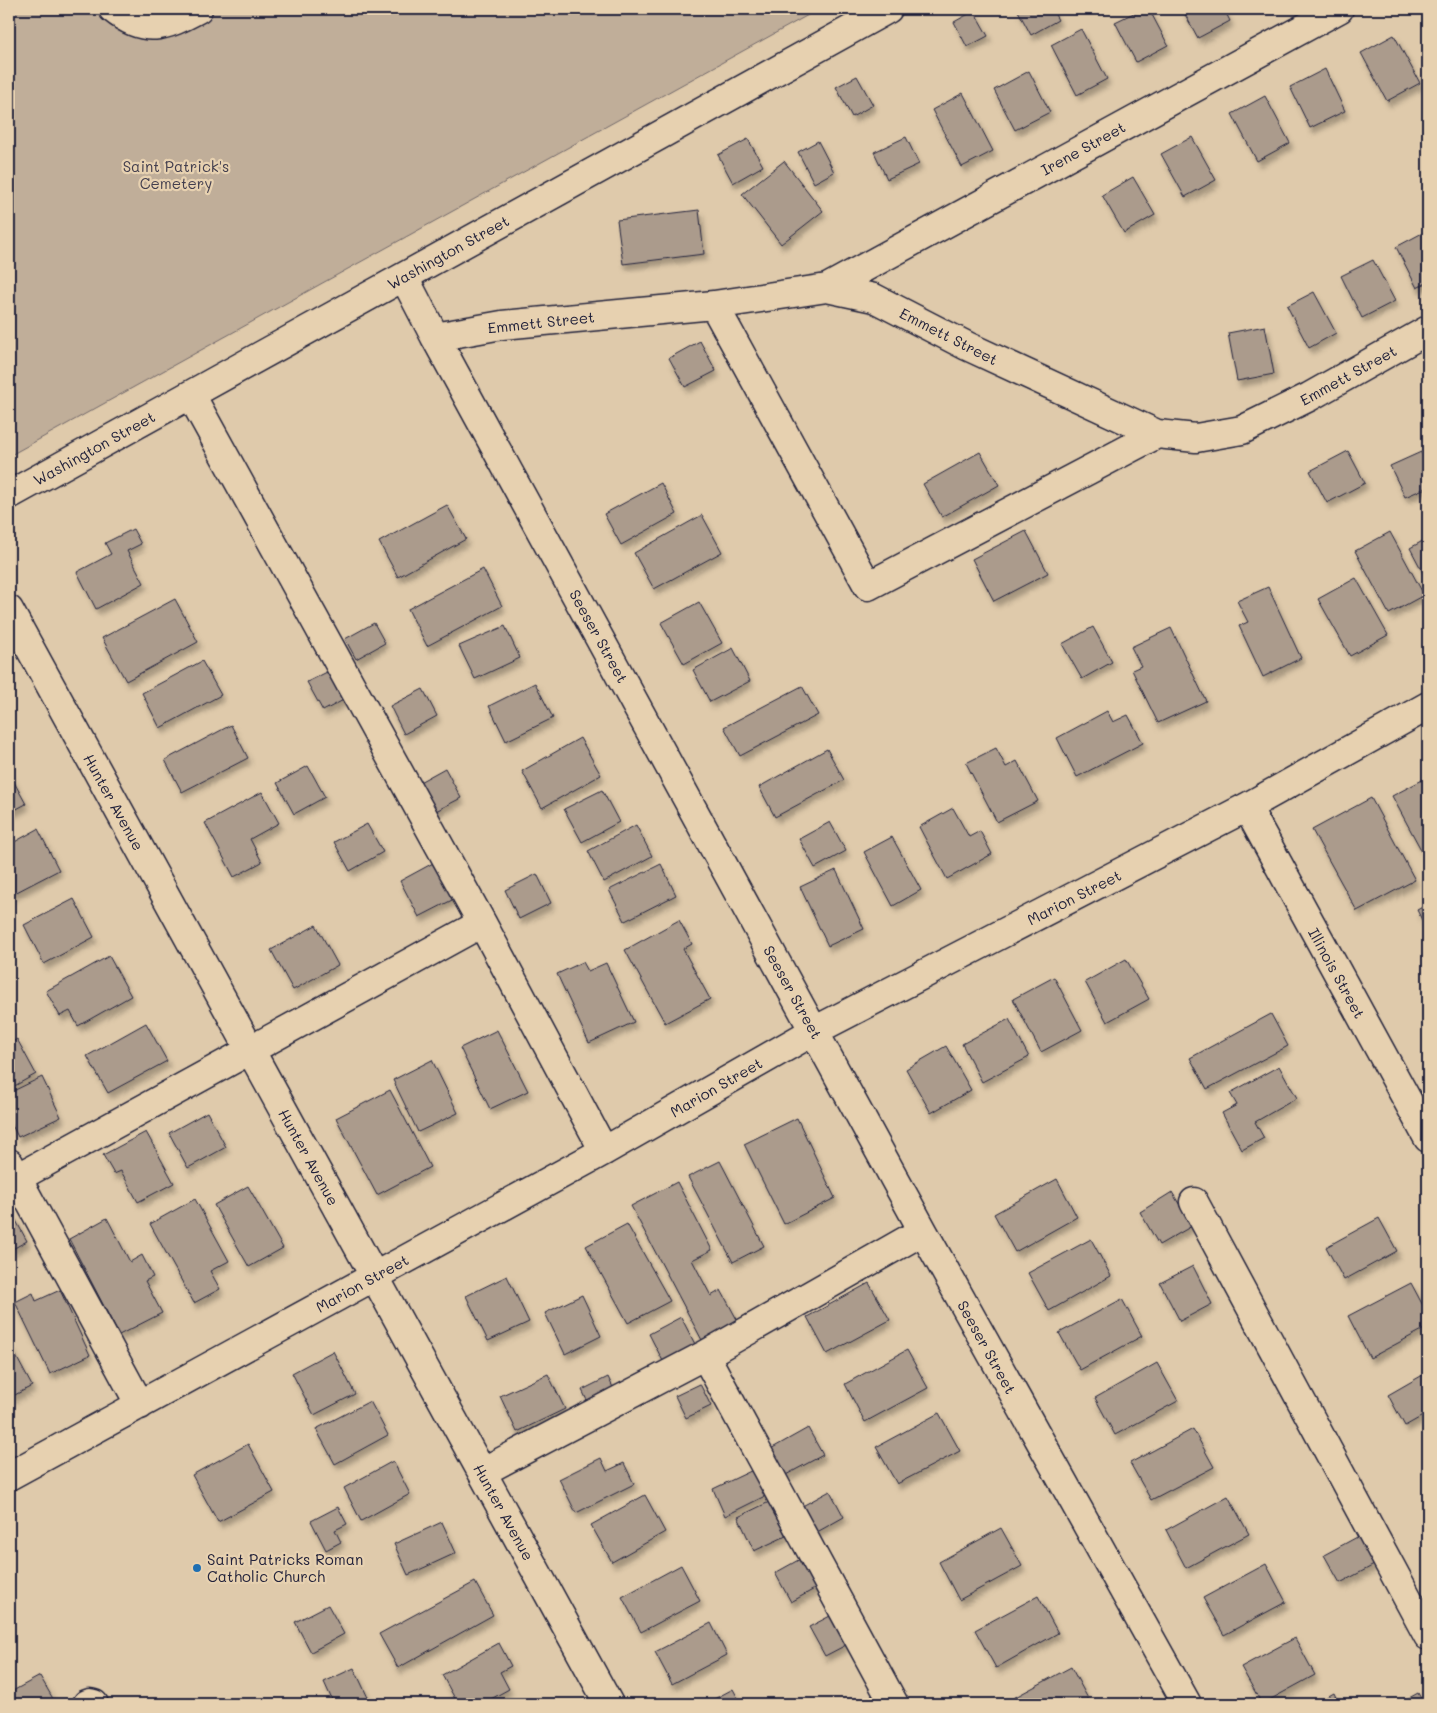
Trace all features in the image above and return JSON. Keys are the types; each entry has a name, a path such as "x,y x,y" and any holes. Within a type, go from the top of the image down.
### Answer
{"street":[{"path":"113,9 132,22 146,27 161,25 198,9"},
{"name":"Washington Street","path":"9,495 888,9"},
{"name":"Irene Street","path":"827,288 1339,9"},
{"name":"Seeser Street","path":"404,276 435,337 923,1231 1187,1704"},
{"name":"Emmett Street","path":"435,337 502,326 714,305 827,288 874,298 967,346 1157,434 1196,438 1242,430 1309,397 1428,330"},
{"path":"714,305 868,586 1157,434"},
{"path":"190,395 482,923 604,1151"},
{"name":"Hunter Avenue","path":"9,610 609,1704"},
{"name":"Marion Street","path":"9,1476 604,1151 814,1031 1247,807 1428,706"},
{"name":"Illinois Street","path":"1247,807 1428,1138"},
{"path":"140,1405 13,1170 250,1051 482,923"},
{"path":"1194,1202 1428,1636"},
{"path":"482,1472 705,1355 923,1231"},
{"path":"705,1355 894,1704"},
{"path":"87,1704 94,1704"}],"green space":[{"name":"Saint Patrick's Cemetery","path":"9,9 819,9 9,456"}],"building":[{"path":"1017,9 1052,9 1058,20 1031,35"},
{"path":"1142,9 1149,9 1168,45 1136,62 1115,22"},
{"path":"1182,9 1224,9 1230,21 1198,38"},
{"path":"974,11 988,36 967,47 954,22"},
{"path":"1081,29 1107,79 1077,95 1051,45"},
{"path":"1394,35 1420,83 1387,101 1361,53"},
{"path":"1325,69 1345,111 1310,128 1290,87"},
{"path":"1029,71 1050,112 1015,130 994,90"},
{"path":"857,76 873,105 852,117 836,87"},
{"path":"963,93 993,151 962,167 932,110"},
{"path":"1265,96 1290,143 1257,161 1232,114"},
{"path":"906,137 919,164 887,179 874,152"},
{"path":"1192,137 1216,180 1185,197 1161,154"},
{"path":"748,139 763,166 733,183 718,155"},
{"path":"818,141 834,172 814,183 798,152"},
{"path":"784,161 823,211 781,244 742,194"},
{"path":"1133,177 1155,215 1124,233 1102,195"},
{"path":"699,210 704,254 623,264 617,220"},
{"path":"1428,230 1428,282 1417,288 1396,247"},
{"path":"1373,260 1395,301 1362,318 1341,276"},
{"path":"1314,292 1336,333 1309,348 1287,306"},
{"path":"1265,326 1274,374 1237,381 1228,333"},
{"path":"700,341 716,371 685,387 669,358"},
{"path":"1348,451 1365,483 1327,503 1310,471"},
{"path":"980,452 999,485 942,517 923,484"},
{"path":"1421,452 1428,467 1428,487 1405,497 1390,466"},
{"path":"661,483 677,514 621,545 604,514"},
{"path":"447,505 466,539 398,577 379,542"},
{"path":"702,515 722,552 654,589 634,553"},
{"path":"133,529 141,544 127,551 144,583 96,609 77,572 111,554 105,543"},
{"path":"1026,531 1048,573 994,601 972,559"},
{"path":"1390,532 1424,595 1389,614 1355,551"},
{"path":"1428,538 1428,582 1410,548"},
{"path":"483,569 502,606 427,646 408,609"},
{"path":"1356,578 1388,635 1350,656 1318,599"},
{"path":"1268,587 1301,658 1263,677 1239,626 1248,622 1237,601"},
{"path":"175,599 198,642 126,681 102,638"},
{"path":"699,602 722,643 684,664 661,623"},
{"path":"374,623 385,643 356,659 345,639"},
{"path":"505,626 520,658 475,679 459,646"},
{"path":"1093,627 1112,662 1082,679 1062,644"},
{"path":"1171,628 1206,701 1158,723 1132,670 1141,666 1131,647"},
{"path":"733,648 750,681 710,702 693,670"},
{"path":"202,661 221,695 160,728 142,693"},
{"path":"333,669 349,697 323,711 307,682"},
{"path":"535,683 553,718 506,741 489,706"},
{"path":"802,686 818,715 740,756 724,727"},
{"path":"423,689 437,716 404,734 390,706"},
{"path":"1107,711 1113,722 1128,715 1143,743 1077,777 1057,738"},
{"path":"231,725 248,758 182,792 165,760"},
{"path":"580,738 601,775 542,808 522,771"},
{"path":"996,748 1006,767 1017,761 1038,801 997,822 966,763"},
{"path":"827,749 844,780 775,817 759,787"},
{"path":"308,766 325,797 294,814 277,783"},
{"path":"445,768 461,798 432,813 416,784"},
{"path":"9,773 26,804 9,813"},
{"path":"1428,777 1428,855 1425,857 1392,796"},
{"path":"602,790 619,822 582,842 564,809"},
{"path":"262,792 279,823 250,839 262,862 234,877 205,823"},
{"path":"1371,798 1415,880 1357,911 1312,830"},
{"path":"953,808 969,837 980,831 992,854 947,879 919,827"},
{"path":"830,822 846,851 815,868 799,839"},
{"path":"367,824 383,852 350,871 334,842"},
{"path":"636,825 652,856 604,882 588,851"},
{"path":"38,829 59,870 9,896 9,845"},
{"path":"892,837 921,890 893,906 864,852"},
{"path":"435,862 454,899 419,917 400,881"},
{"path":"661,864 676,895 625,921 609,890"},
{"path":"836,870 864,929 828,946 800,887"},
{"path":"537,874 551,903 519,919 505,890"},
{"path":"74,899 94,937 44,964 24,925"},
{"path":"1428,904 1428,932 1417,910"},
{"path":"679,920 692,944 683,949 710,999 665,1023 625,950"},
{"path":"316,925 338,965 293,990 271,950"},
{"path":"109,956 131,996 78,1026 70,1011 60,1016 46,991"},
{"path":"1126,959 1149,999 1107,1022 1085,982"},
{"path":"583,962 588,971 606,963 634,1022 589,1043 557,974"},
{"path":"1054,977 1082,1030 1041,1052 1013,999"},
{"path":"1271,1014 1288,1046 1207,1089 1190,1058"},
{"path":"1009,1019 1029,1057 982,1082 962,1044"},
{"path":"146,1023 167,1061 108,1093 87,1056"},
{"path":"497,1030 528,1091 490,1109 460,1048"},
{"path":"17,1039 36,1074 9,1089 9,1044"},
{"path":"946,1046 971,1090 931,1113 906,1069"},
{"path":"432,1060 458,1113 418,1132 393,1080"},
{"path":"1279,1066 1297,1098 1255,1122 1264,1138 1242,1150 1222,1113 1237,1105 1230,1093"},
{"path":"42,1077 61,1117 18,1137 9,1119 9,1093"},
{"path":"390,1090 430,1167 377,1195 336,1118"},
{"path":"207,1112 226,1147 188,1168 169,1133"},
{"path":"797,1118 835,1198 784,1224 744,1144"},
{"path":"146,1132 174,1183 138,1202 121,1171 114,1174 103,1155"},
{"path":"720,1161 764,1246 733,1262 688,1177"},
{"path":"1057,1179 1077,1217 1015,1252 994,1214"},
{"path":"677,1182 712,1250 692,1260 711,1296 721,1290 740,1325 704,1344 631,1206"},
{"path":"248,1186 283,1248 249,1267 214,1205"},
{"path":"1172,1192 1192,1226 1159,1245 1140,1212"},
{"path":"195,1199 229,1261 210,1271 220,1289 194,1303 150,1224"},
{"path":"13,1215 27,1241 9,1251 9,1217"},
{"path":"107,1218 130,1262 142,1255 153,1277 145,1281 162,1313 119,1335 69,1239"},
{"path":"1379,1218 1397,1251 1344,1280 1326,1247"},
{"path":"627,1224 670,1301 628,1323 586,1246"},
{"path":"1091,1239 1111,1276 1049,1311 1028,1273"},
{"path":"1193,1266 1212,1304 1180,1321 1160,1283"},
{"path":"507,1276 529,1322 488,1341 466,1296"},
{"path":"869,1283 890,1320 827,1354 807,1317"},
{"path":"1411,1283 1428,1315 1428,1327 1370,1358 1348,1316"},
{"path":"60,1290 90,1355 50,1374 15,1302 33,1293 36,1301"},
{"path":"582,1295 601,1336 565,1354 545,1313"},
{"path":"1122,1299 1142,1336 1080,1370 1059,1333"},
{"path":"681,1317 697,1348 665,1365 649,1334"},
{"path":"9,1343 32,1386 9,1398"},
{"path":"907,1350 928,1388 865,1422 845,1384"},
{"path":"333,1351 355,1394 314,1415 292,1373"},
{"path":"1157,1363 1178,1401 1115,1435 1095,1398"},
{"path":"1428,1372 1428,1413 1405,1426 1388,1395"},
{"path":"548,1374 565,1409 517,1432 500,1396"},
{"path":"608,1377 620,1402 594,1415 582,1390"},
{"path":"700,1384 711,1406 686,1418 675,1396"},
{"path":"370,1401 388,1435 335,1464 316,1429"},
{"path":"939,1413 960,1451 897,1484 876,1447"},
{"path":"808,1428 823,1455 782,1477 767,1451"},
{"path":"1193,1429 1214,1467 1151,1500 1130,1463"},
{"path":"248,1444 274,1492 218,1522 192,1475"},
{"path":"601,1458 607,1471 624,1463 634,1484 576,1513 559,1479"},
{"path":"393,1461 410,1494 361,1521 344,1488"},
{"path":"755,1469 767,1495 725,1516 713,1489"},
{"path":"830,1491 844,1517 810,1536 795,1510"},
{"path":"645,1495 665,1532 612,1562 591,1525"},
{"path":"1228,1496 1249,1534 1186,1568 1166,1530"},
{"path":"769,1502 786,1536 754,1551 738,1517"},
{"path":"338,1507 347,1524 335,1530 341,1542 326,1550 311,1521"},
{"path":"442,1522 456,1553 408,1575 394,1544"},
{"path":"1001,1528 1022,1566 959,1600 939,1562"},
{"path":"1359,1536 1374,1565 1340,1583 1324,1555"},
{"path":"802,1558 818,1587 791,1602 775,1573"},
{"path":"1266,1564 1286,1602 1224,1635 1203,1598"},
{"path":"681,1565 700,1601 641,1632 622,1597"},
{"path":"475,1582 493,1615 398,1668 379,1634"},
{"path":"1038,1596 1058,1633 996,1668 975,1630"},
{"path":"328,1605 344,1634 311,1652 295,1622"},
{"path":"830,1616 846,1645 825,1656 809,1627"},
{"path":"711,1623 727,1655 672,1684 655,1652"},
{"path":"1295,1638 1315,1675 1262,1704 1241,1667"},
{"path":"499,1643 511,1666 500,1672 509,1689 482,1704 458,1704 442,1675"},
{"path":"1071,1667 1091,1704 1010,1704 1008,1701"},
{"path":"354,1668 371,1704 334,1704 324,1682"},
{"path":"40,1676 56,1704 9,1704 9,1693"},
{"path":"733,1689 741,1704 705,1704"},
{"path":"1334,1693 1339,1704 1314,1704"},
{"path":"1418,1693 1424,1704 1398,1704"}],"place":[{"name":"Saint Patricks Roman Catholic Church","path":"197,1568"}]}
